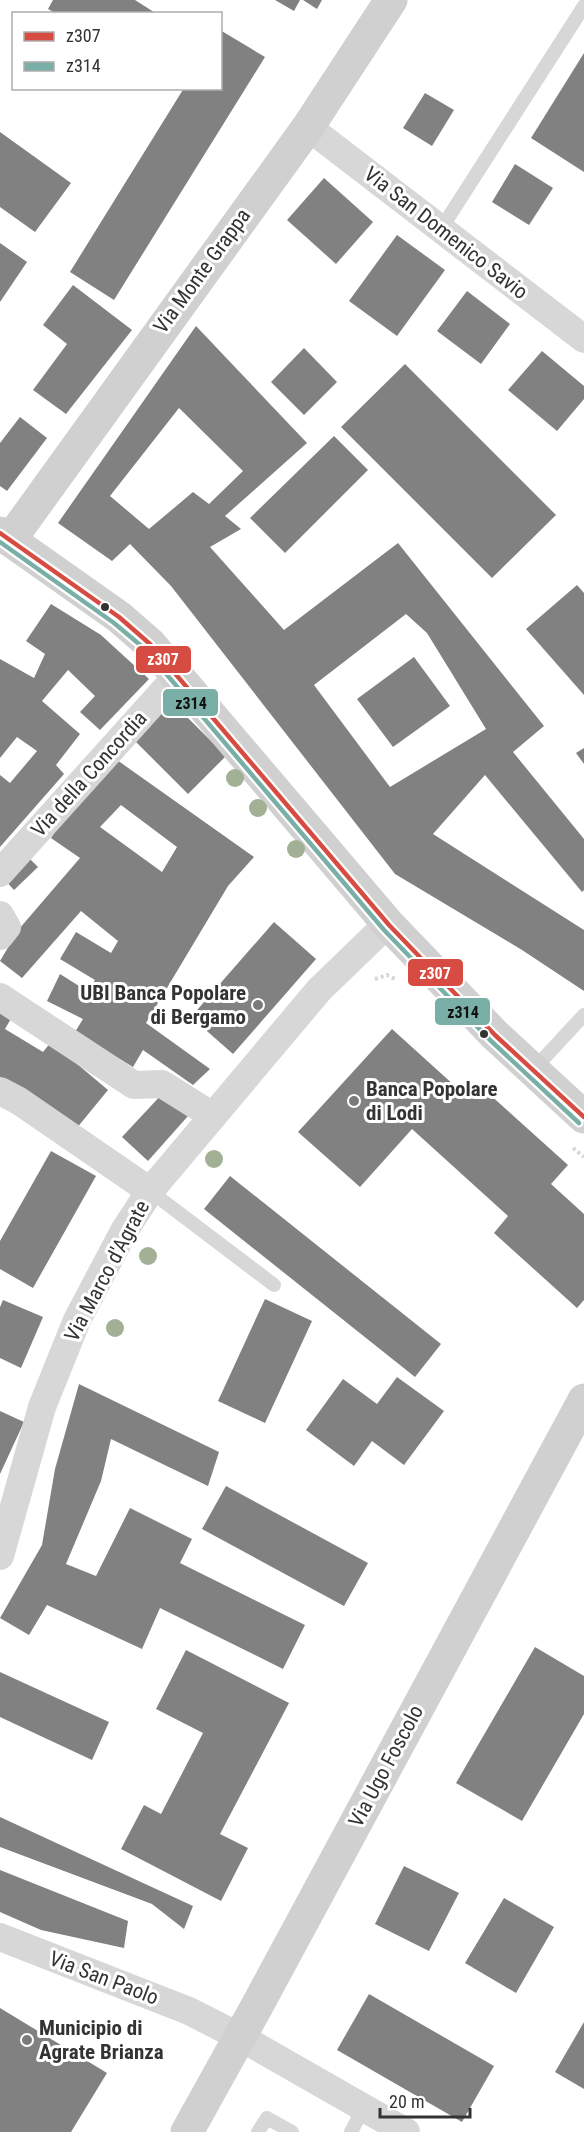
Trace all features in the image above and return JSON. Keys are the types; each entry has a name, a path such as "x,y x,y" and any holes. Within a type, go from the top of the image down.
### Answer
{"street":[{"name":"Via Monte Grappa","path":"5,537 308,127 391,0"},
{"name":"Via San Domenico Savio","path":"308,127 584,339"},
{"path":"5,537 119,617 150,644 389,925 495,1035 533,1070 576,1130"},
{"name":"Via della Concordia","path":"0,873 178,675"},
{"path":"0,915 7,927 0,936"},
{"name":"Via Marco d'Agrate","path":"1,1549 42,1407 77,1320 124,1231 150,1191 319,990 389,925"},
{"path":"0,997 135,1085 162,1084 213,1116"},
{"path":"0,1091 19,1101 150,1191"},
{"name":"Via Ugo Foscolo","path":"187,2132 584,1400"},
{"name":"Via San Paolo","path":"0,1937 189,2011 240,2037 406,2132"}],"lane":[{"path":"441,229 584,6"},
{"path":"533,1070 584,1016"},
{"path":"150,1191 274,1285"},
{"path":"351,2132 364,2108"},
{"path":"258,2132 267,2118 292,2132"}],"path":[{"path":"369,981 387,975 398,981"},
{"path":"576,1130 584,1158"}],"building":[{"path":"53,0 135,0 154,12 53,12 48,9"},
{"path":"275,0 300,0 294,11"},
{"path":"303,0 322,0 317,9"},
{"path":"222,31 265,57 114,300 70,272 183,90 222,90"},
{"path":"584,53 584,172 531,138"},
{"path":"425,93 454,110 432,146 403,128"},
{"path":"0,132 71,183 35,232 0,207"},
{"path":"515,164 553,188 529,225 492,202"},
{"path":"324,178 373,222 336,264 287,220"},
{"path":"397,235 445,270 397,336 349,301"},
{"path":"0,243 27,262 0,302"},
{"path":"73,285 132,330 66,414 33,390 67,344 43,325"},
{"path":"467,291 510,324 481,364 437,331"},
{"path":"196,326 307,443 225,516 241,529 210,547 284,630 398,543 544,726 513,752 584,839 584,890 582,892 485,775 433,834 584,930 584,991 522,950 395,874 171,586 130,544 112,561 58,523","holes":["179,408 243,471 209,504 193,492 149,529 110,496","406,614 427,633 486,729 390,787 314,685"]},
{"path":"304,348 337,382 304,415 271,382"},
{"path":"542,351 584,386 584,399 557,431 508,390"},
{"path":"405,364 556,515 492,578 341,427"},
{"path":"20,417 47,438 7,491 0,486 0,443"},
{"path":"334,436 368,470 285,553 250,518"},
{"path":"577,585 584,593 584,695 526,629"},
{"path":"51,604 101,635 149,679 100,730 80,712 95,696 68,670 42,701 80,734 56,765 64,774 0,847 0,775 10,783 37,751 17,737 0,758 0,659 34,678 45,654 26,641"},
{"path":"414,657 450,706 393,747 357,699"},
{"path":"170,700 226,756 188,794 132,738"},
{"path":"584,748 584,764 576,753"},
{"path":"117,760 254,857 228,886 146,1023 210,1069 193,1085 143,1050 133,1067 75,1032 83,1019 47,1001 60,974 87,991 95,980 60,959 76,932 111,953 118,941 81,911 22,978 0,961 19,929 80,858 51,838 71,807","holes":["121,805 177,847 162,872 100,827"]},
{"path":"26,855 38,867 14,890 3,878"},
{"path":"274,922 316,959 233,1054 191,1017"},
{"path":"0,1009 12,1017 5,1029 43,1052 51,1042 108,1090 76,1129 0,1077"},
{"path":"392,1029 466,1096 478,1084 568,1165 551,1184 584,1214 584,1300 577,1308 494,1233 508,1216 412,1129 360,1187 298,1132"},
{"path":"163,1093 188,1116 148,1161 122,1137"},
{"path":"51,1151 96,1176 33,1288 0,1269 0,1241"},
{"path":"230,1176 441,1344 415,1377 204,1209"},
{"path":"265,1299 312,1321 265,1423 218,1401"},
{"path":"3,1300 43,1317 21,1368 0,1358 0,1307"},
{"path":"397,1377 444,1411 404,1465 372,1441 354,1466 306,1430 343,1379 377,1404"},
{"path":"79,1384 219,1452 208,1486 111,1439 101,1481 66,1564 96,1576 130,1508 192,1539 180,1563 305,1625 283,1669 160,1608 142,1649 47,1605 29,1635 0,1618 42,1545 55,1469"},
{"path":"0,1411 24,1422 0,1474"},
{"path":"226,1486 368,1563 344,1606 202,1529"},
{"path":"535,1647 584,1676 584,1714 522,1821 456,1783"},
{"path":"186,1650 289,1703 220,1834 248,1848 221,1901 121,1849 144,1805 161,1814 203,1733 156,1709"},
{"path":"0,1672 109,1722 92,1760 0,1717"},
{"path":"0,1817 193,1906 184,1929 152,1904 0,1847"},
{"path":"404,1866 459,1893 429,1951 375,1924"},
{"path":"0,1870 128,1921 124,1948 41,1930 0,1912"},
{"path":"504,1898 554,1927 516,1993 465,1963"},
{"path":"369,1994 494,2066 462,2122 337,2050"},
{"name":"Municipio di Agrate Brianza","path":"0,2008 107,2073 71,2132 0,2132"},
{"path":"584,2022 584,2089 555,2072"}],"transit line":[{"name":"z307","path":"0,533 119,617 150,644 389,925 495,1035 584,1117"},
{"name":"z314","path":"0,542 114,623 145,649 384,930 490,1040 579,1123"}],"place":[{"name":"UBI Banca Popolare di Bergamo","path":"258,1005"},
{"name":"Banca Popolare di Lodi","path":"354,1101"},
{"name":"Municipio di Agrate Brianza","path":"27,2040"}]}
